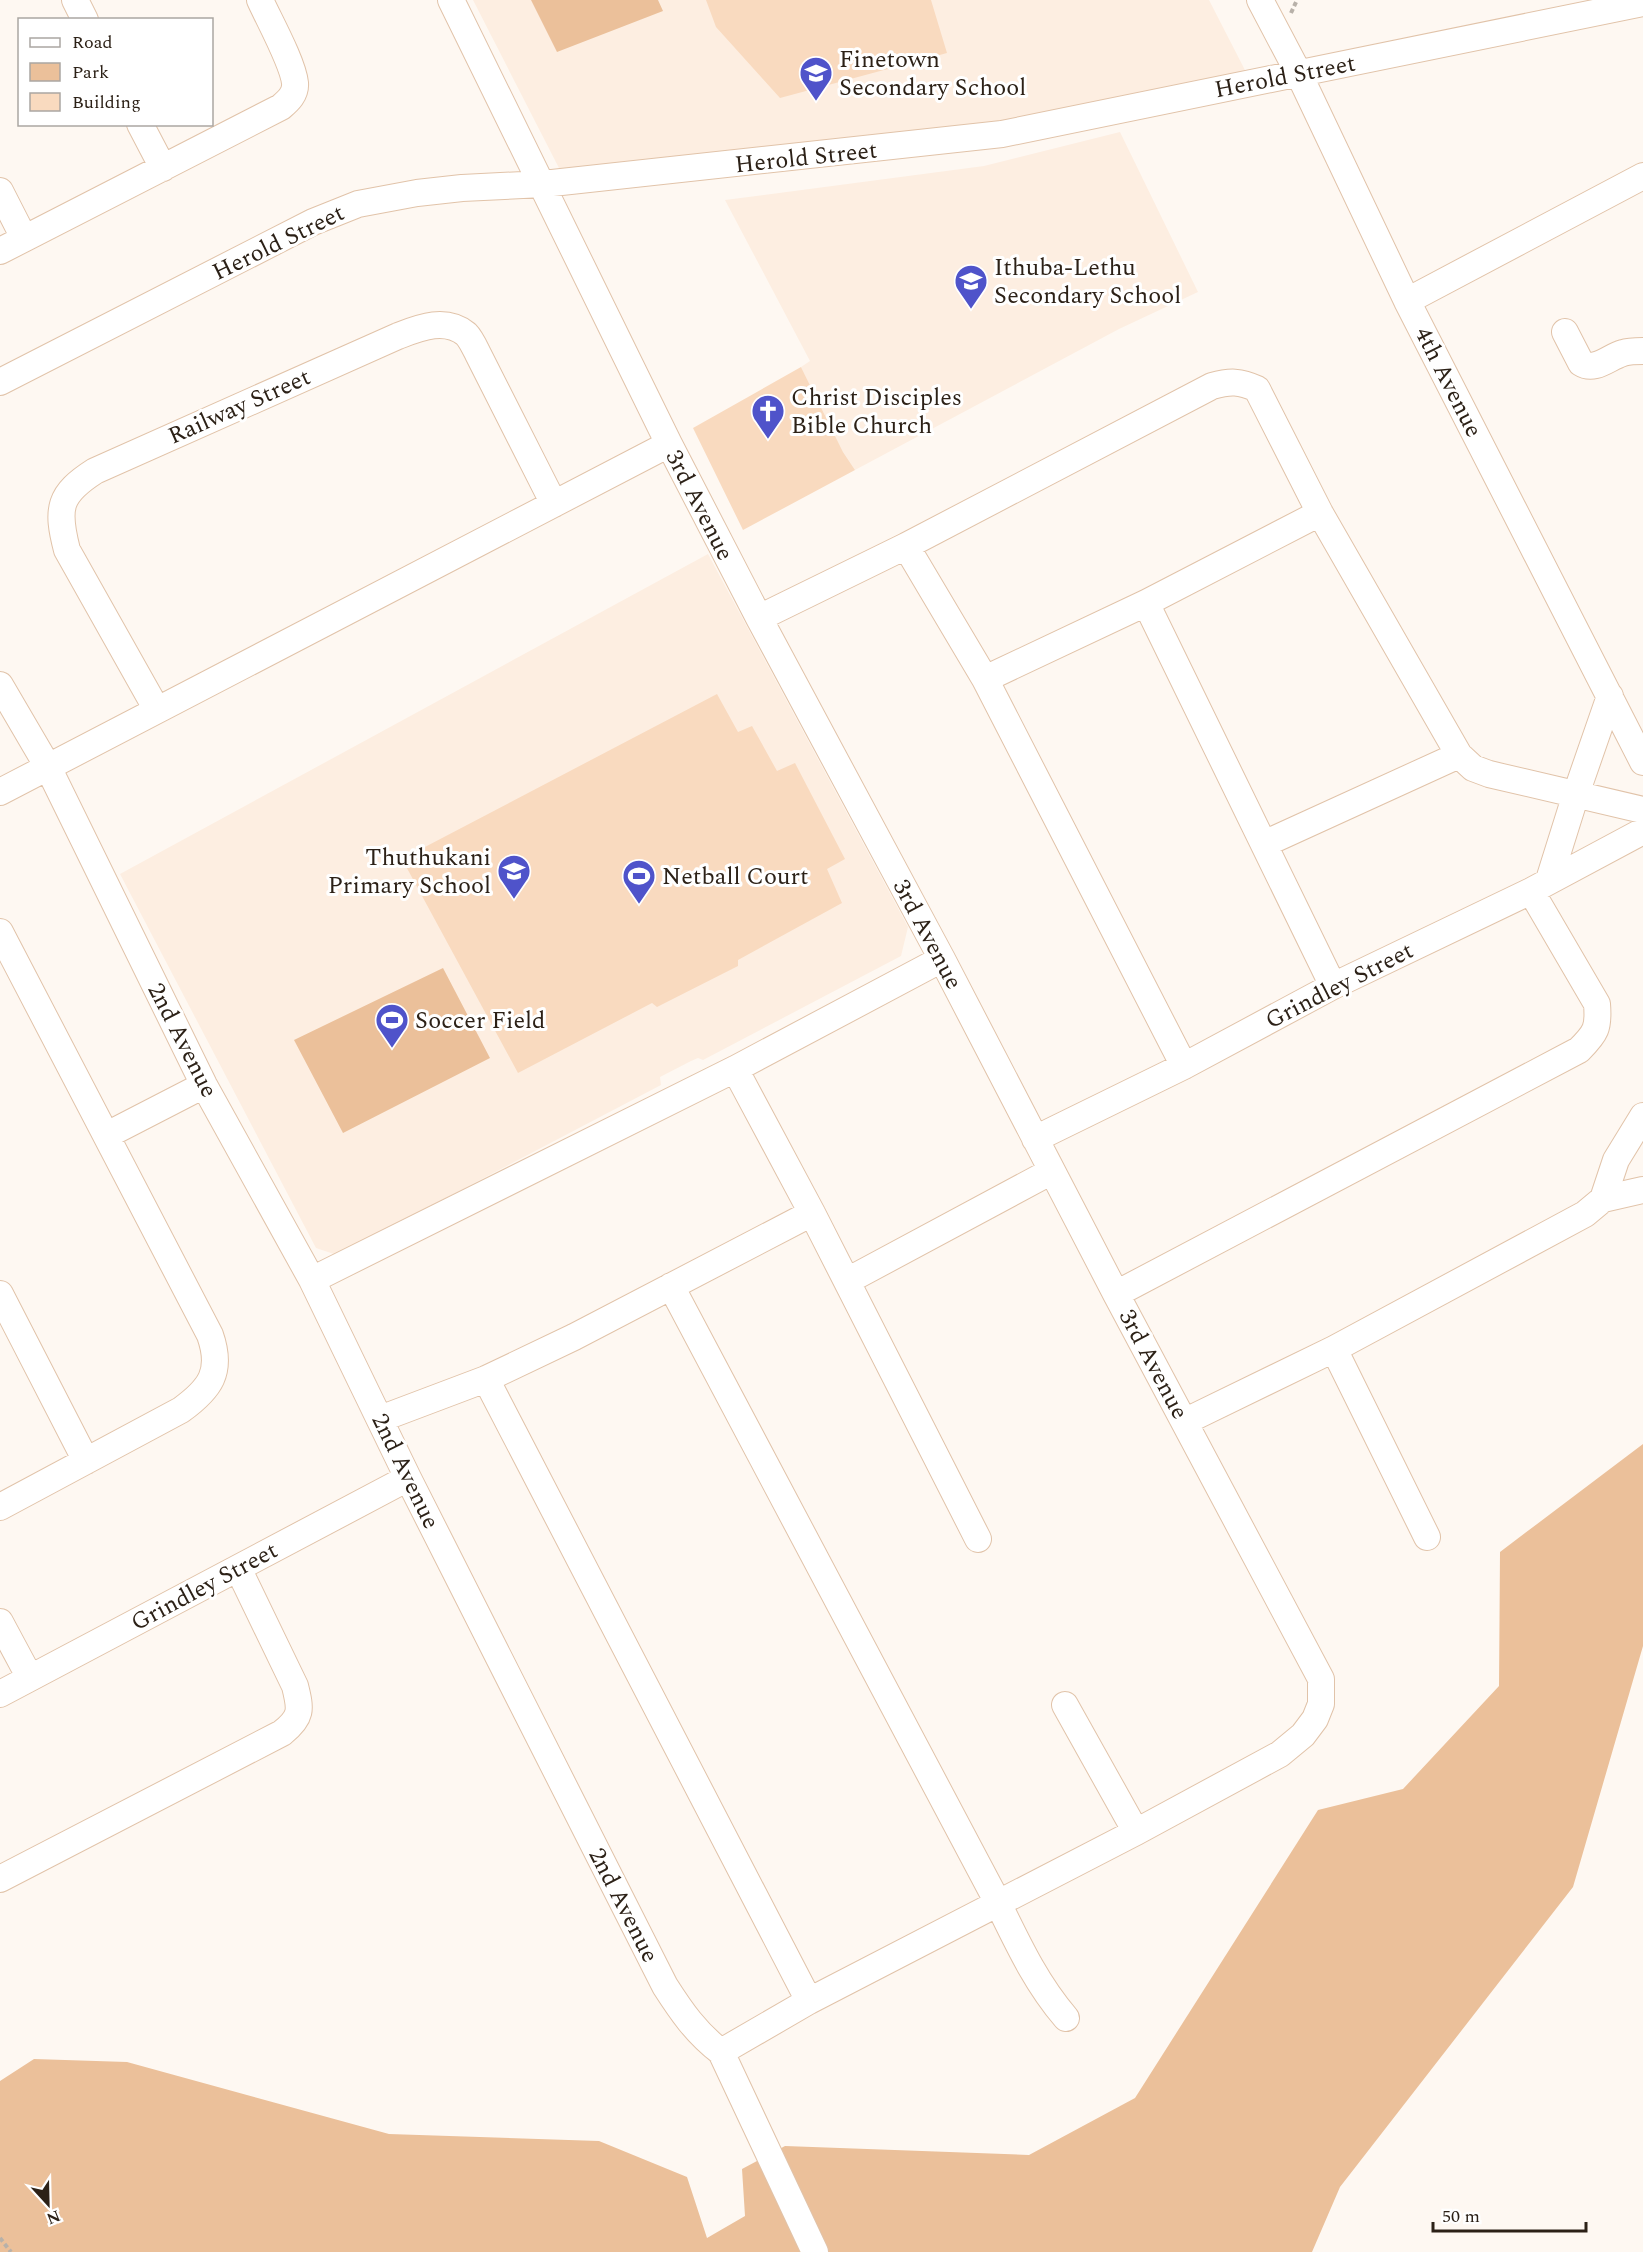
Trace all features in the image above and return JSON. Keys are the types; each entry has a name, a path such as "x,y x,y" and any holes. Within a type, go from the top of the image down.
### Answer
{"street":[{"path":"75,0 84,18"},
{"path":"0,251 281,107 290,100 295,84 280,43 260,0"},
{"name":"3rd Avenue","path":"451,0 669,444 759,618 942,959 1116,1294 1186,1421 1321,1679 1321,1704 1315,1719 1304,1735 1280,1754 1136,1832"},
{"name":"4th Avenue","path":"1260,0 1299,74 1407,301 1643,762"},
{"name":"Herold Street","path":"0,382 313,222 358,204 417,193 462,188 543,184 1002,134 1643,3"},
{"path":"141,126 163,168"},
{"path":"1407,301 1643,176"},
{"path":"0,191 24,238"},
{"name":"Railway Street","path":"157,710 67,550 61,512 65,497 75,484 95,471 398,336 427,326 447,325 466,334 478,354 554,504"},
{"path":"1564,332 1581,363 1585,366 1597,365 1623,353 1643,351"},
{"path":"759,618 906,546 1212,386 1228,382 1242,382 1257,389 1320,513 1459,755 1473,768 1489,774 1643,810"},
{"path":"0,792 669,444"},
{"path":"985,679 1146,603 1320,513"},
{"path":"906,546 985,679 1184,1066"},
{"path":"1146,603 1333,986"},
{"name":"2nd Avenue","path":"0,685 48,767 204,1085 312,1280 408,1478 664,1986 704,2039 721,2052 815,2252"},
{"path":"1116,1294 1579,1050 1594,1034 1598,1016 1597,1004 1540,886 1576,794 1610,696"},
{"path":"1264,844 1459,755"},
{"name":"Grindley Street","path":"1035,1139 1184,1066 1333,986 1540,886 1643,831"},
{"path":"0,932 210,1335 216,1362 213,1376 202,1395 181,1410 0,1507"},
{"path":"312,1280 735,1069 942,959"},
{"path":"735,1069 812,1213 978,1539"},
{"path":"107,1135 204,1085"},
{"path":"1603,1199 1616,1160 1643,1116"},
{"path":"847,1281 1052,1171"},
{"path":"1186,1421 1334,1349 1585,1214 1603,1199 1643,1190"},
{"path":"380,1419 486,1379 574,1337 812,1213"},
{"path":"671,1286 998,1903 1025,1960 1049,1998 1066,2018"},
{"path":"0,1294 86,1461"},
{"path":"1334,1349 1427,1537"},
{"path":"486,1379 809,2001"},
{"name":"Grindley Street","path":"0,1694 408,1478"},
{"path":"0,1879 282,1733 295,1722 300,1705 295,1686 238,1568"},
{"path":"0,1622 30,1678"},
{"path":"721,2052 809,2001 1136,1832 1065,1705"}],"path":[{"path":"0,2238 11,2252"}],"shaded area":[{"name":"Finetown Secondary School","path":"473,0 1209,0 1248,76 966,129 560,170"},
{"name":"Ithuba-Lethu Secondary School","path":"1120,132 1198,292 1119,329 855,470 843,452 801,367 810,361 725,200 984,166"},
{"name":"Thuthukani Primary School","path":"708,554 908,927 901,956 703,1060 698,1058 660,1077 661,1085 337,1255 316,1248 120,874"}],"green space":[{"path":"531,0 658,0 663,11 557,52"},
{"name":"Soccer Field","path":"443,968 490,1058 343,1133 294,1040"},
{"path":"1643,1444 1643,1646 1573,1887 1340,2187 1312,2252 0,2252 0,2081 34,2059 127,2062 389,2134 599,2141 687,2177 707,2238 745,2216 742,2169 785,2146 1029,2155 1135,2098 1318,1810 1403,1789 1499,1686 1500,1552"}],"building":[{"path":"706,0 931,0 947,53 780,98 716,27"},
{"name":"Christ Disciples Bible Church","path":"801,367 843,452 855,470 743,530 693,428"},
{"path":"717,694 738,732 752,726 777,771 795,763 845,859 827,869 842,903 738,960 738,966 657,1007 652,1003 518,1073 402,859"}],"place":[{"name":"Finetown Secondary School","path":"816,102"},
{"name":"Ithuba-Lethu Secondary School","path":"971,310"},
{"name":"Christ Disciples Bible Church","path":"768,440"},
{"name":"Thuthukani Primary School","path":"514,900"},
{"name":"Netball Court","path":"639,905"},
{"name":"Soccer Field","path":"392,1049"}]}
